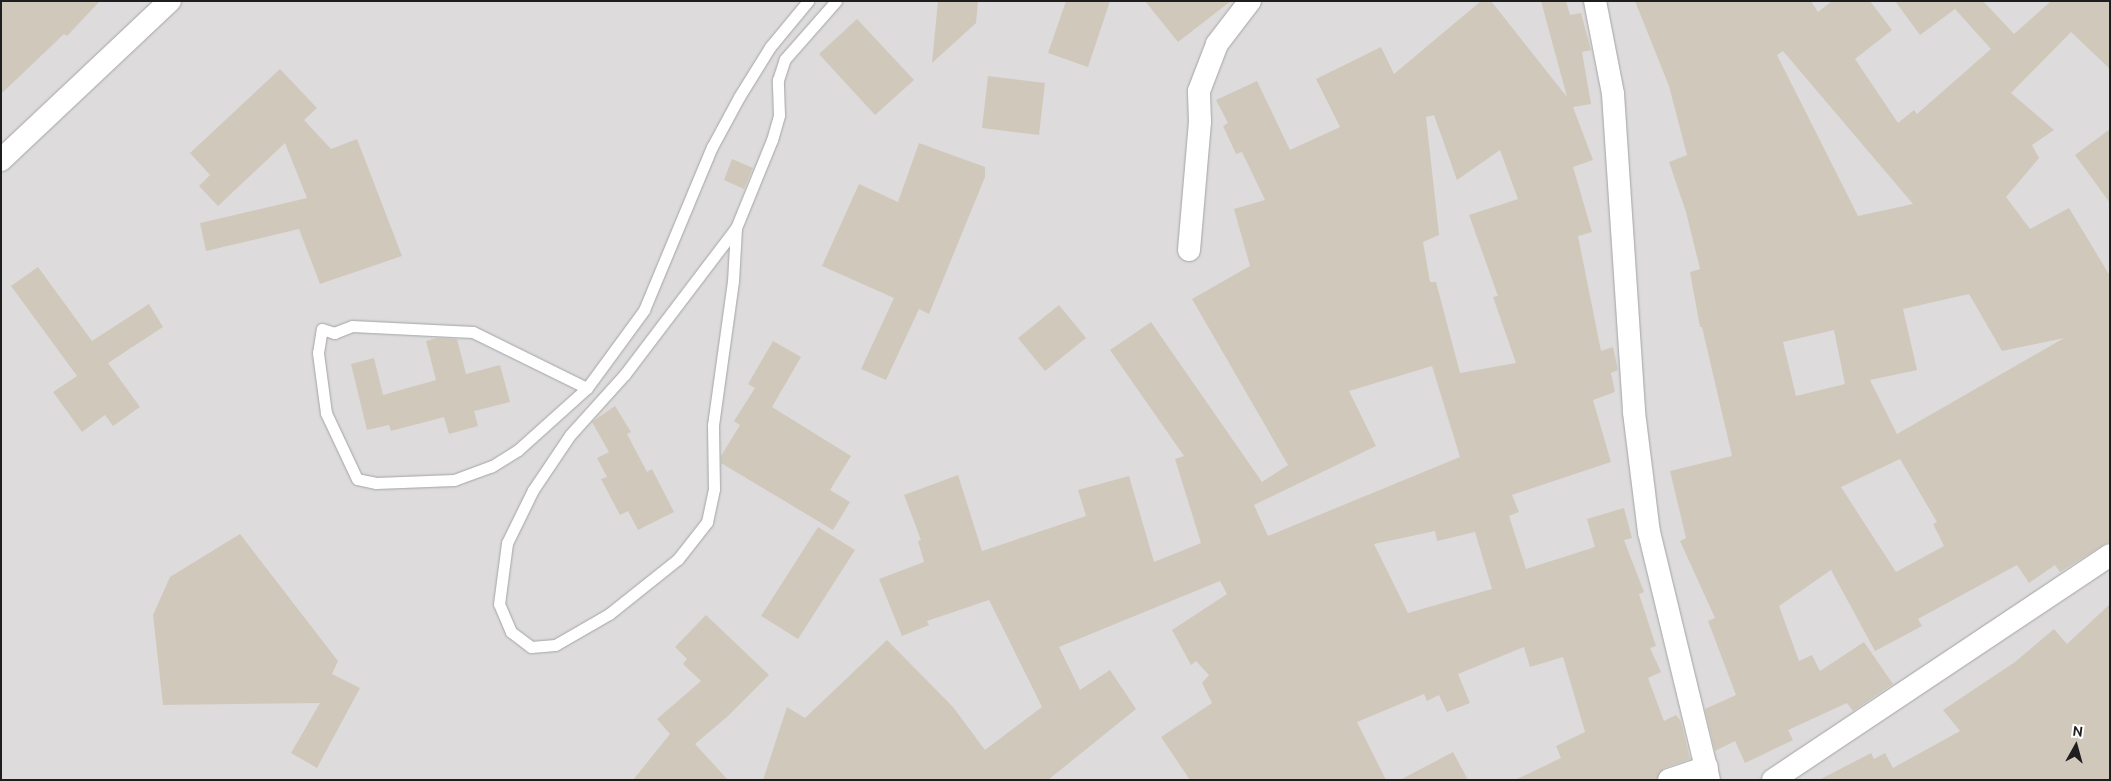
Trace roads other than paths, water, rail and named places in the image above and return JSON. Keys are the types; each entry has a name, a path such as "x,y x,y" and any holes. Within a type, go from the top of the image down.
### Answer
{"street":[{"path":"1,160 170,1"},
{"path":"1189,250 1200,122 1198,91 1217,44 1250,1"},
{"path":"1595,1 1613,94 1634,412 1649,532 1687,698 1708,774 1669,780"},
{"path":"1774,780 2110,555"}],"lane":[{"path":"587,388 473,332 352,326 334,333 322,329 318,353 326,414 357,479 376,483 454,480 492,466 518,450 587,388 644,310 712,147 739,96 770,47 808,1"},
{"path":"736,228 733,281 713,425 714,489 707,522 678,559 610,614 555,646 531,647 511,632 499,604 507,543 533,490 570,435 624,374 736,228 772,140 779,115 778,80 785,59 836,1"}]}
